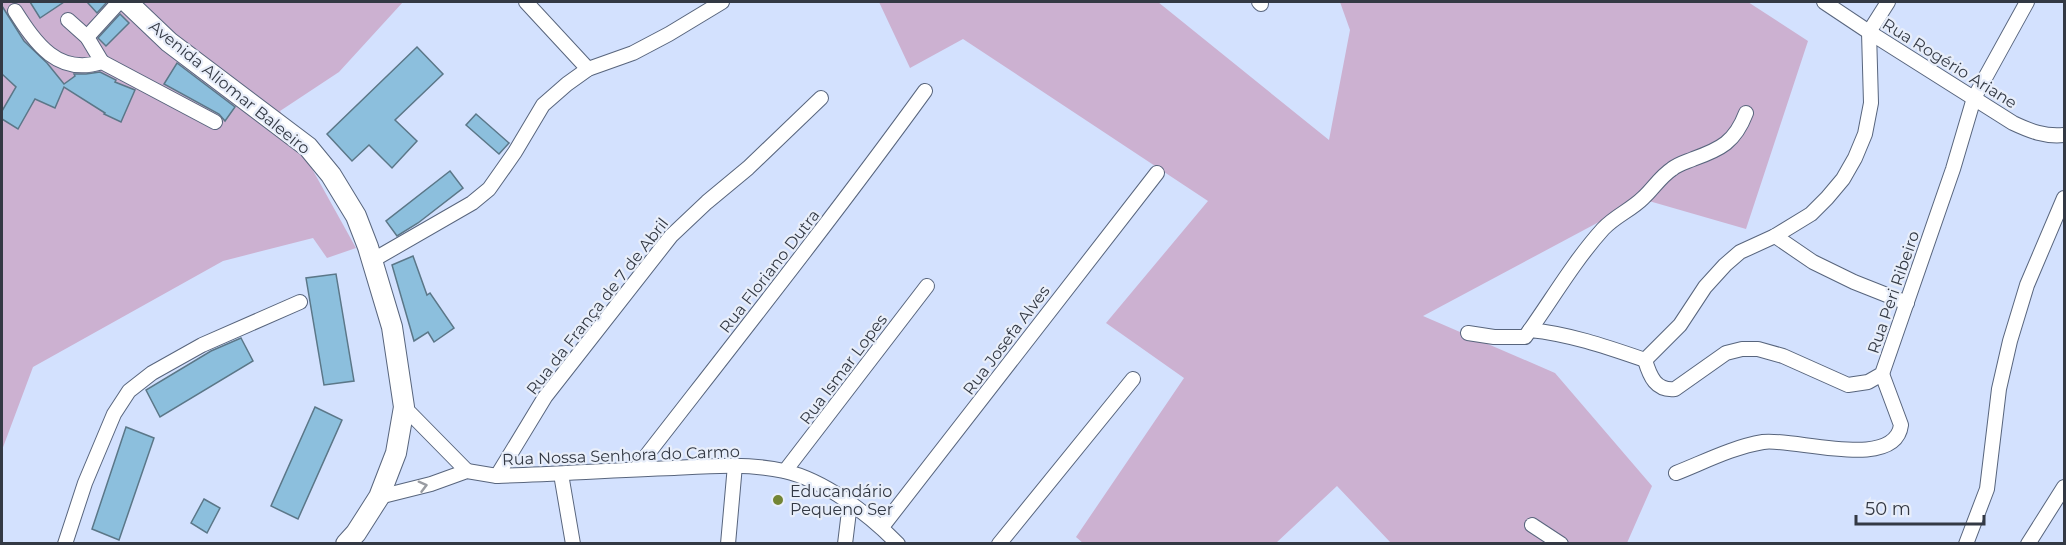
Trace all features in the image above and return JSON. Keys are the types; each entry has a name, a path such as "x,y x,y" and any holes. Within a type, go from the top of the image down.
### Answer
{"main road":[{"name":"Avenida Aliomar Baleeiro","path":"127,2 169,42 308,147 331,175 356,216 373,260 392,327 404,407 396,453 378,497 356,534 346,543"}],"street":[{"path":"87,37 120,2"},
{"path":"526,2 588,69"},
{"path":"373,260 472,203 489,189 511,159 543,105 567,84 588,69 633,53 669,34 722,2"},
{"name":"Rua Rogério Ariane","path":"1824,2 1974,98 2029,130 2046,135 2064,135"},
{"path":"1530,330 1553,332 1645,360 1680,325 1705,287 1725,265 1740,252 1775,236 1811,214 1843,179 1865,134 1871,103 1869,32 1888,2"},
{"name":"Rua Peri Ribeiro","path":"1645,360 1649,376 1656,384 1668,390 1675,389 1726,353 1742,349 1758,349 1783,356 1848,385 1868,382 1882,374 1953,169 1974,98 2027,2"},
{"path":"15,11 25,27 50,56 77,66 91,66 102,62"},
{"path":"68,20 87,37 102,62 215,122"},
{"name":"Rua Floriano Dutra","path":"636,469 755,314 820,234 926,91"},
{"name":"Rua da França de 7 de Abril","path":"497,476 545,397 670,236 748,168 821,98"},
{"path":"1468,333 1494,337 1525,337 1561,283 1603,229 1644,198 1674,167 1728,143 1740,127 1746,113"},
{"name":"Rua Josefa Alves","path":"882,527 1157,173"},
{"path":"1966,543 1987,489 1999,389 2010,341 2027,285 2064,198"},
{"path":"1775,236 1814,262 1854,282 1907,303"},
{"name":"Rua Ismar Lopes","path":"785,471 927,286"},
{"path":"65,543 85,483 114,414 129,392 152,373 202,345 300,302"},
{"path":"1676,473 1764,441 1790,442 1833,450 1865,449 1893,442 1900,432 1901,424 1882,374"},
{"path":"999,543 1133,379"},
{"path":"404,407 466,471"},
{"path":"728,543 735,465"},
{"name":"Rua Nossa Senhora do Carmo","path":"378,497 431,484 466,471 497,476 735,465 785,471 815,483 850,503 882,527 898,543"},
{"path":"561,474 573,543"},
{"path":"2028,543 2064,487"},
{"path":"845,543 850,503"},
{"path":"1532,525 1561,543"}],"shaded area":[{"path":"2,2 403,2 339,72 280,111 356,248 327,258 313,238 223,261 33,367 2,450"},
{"path":"879,2 1158,2 1329,140 1350,30 1340,2 1748,2 1808,41 1746,229 1642,199 1423,316 1555,373 1652,486 1627,543 1391,543 1337,486 1276,543 1084,544 1076,537 1184,378 1106,323 1208,201 963,39 910,68"}],"building":[{"path":"30,2 64,2 40,18"},
{"path":"87,2 107,2 97,13"},
{"path":"2,6 24,41 47,63 64,84 75,76 74,74 100,72 116,80 115,82 135,90 121,122 104,114 64,87 55,108 35,99 18,129 2,119 2,111 16,87 2,74"},
{"path":"120,14 129,23 106,46 98,38"},
{"path":"417,47 443,74 395,120 417,141 392,168 369,145 352,161 327,134"},
{"path":"177,63 235,107 225,121 219,114 164,84"},
{"path":"476,114 509,143 499,154 466,125"},
{"path":"450,171 463,188 418,223 397,236 386,221"},
{"path":"413,256 427,295 430,293 454,328 434,342 428,332 414,341 392,265"},
{"path":"336,274 354,381 324,385 306,278"},
{"path":"241,338 253,361 160,417 146,390 211,351"},
{"path":"315,407 342,420 298,519 271,506"},
{"path":"126,427 154,438 119,540 92,529"},
{"path":"204,499 220,508 207,533 191,523"}],"place":[{"name":"Educandário Pequeno Ser","path":"778,500"}]}
